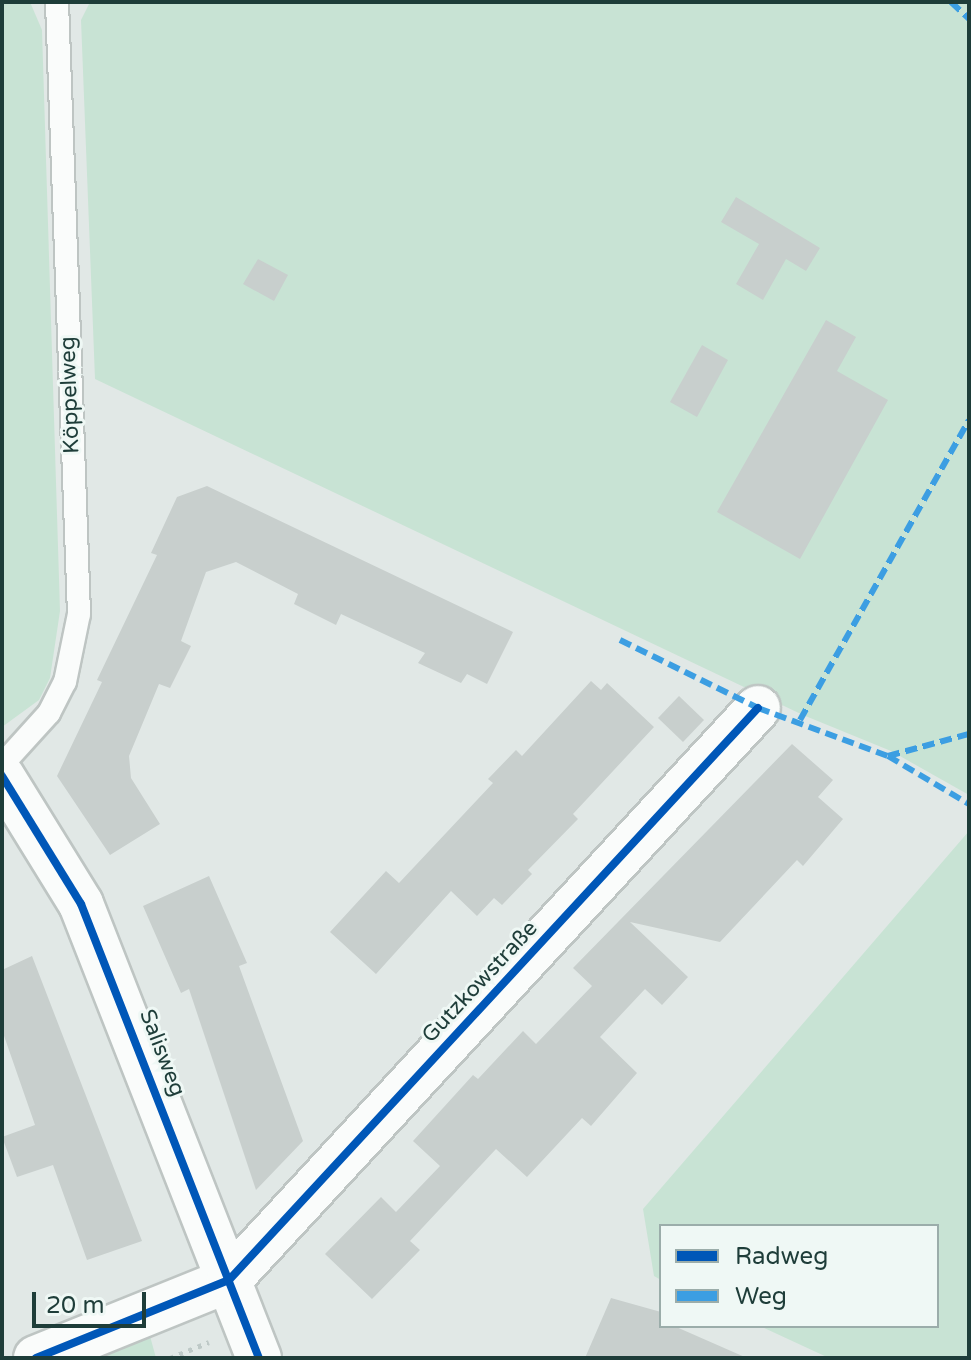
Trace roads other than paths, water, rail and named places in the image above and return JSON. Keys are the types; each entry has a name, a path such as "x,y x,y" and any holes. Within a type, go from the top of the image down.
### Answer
{"street":[{"name":"Gutzkowstraße","path":"229,1280 758,708"},
{"name":"Salisweg","path":"2,776 81,904 259,1358"},
{"path":"36,1358 229,1280"}],"lane":[{"name":"Köppelweg","path":"2,765 49,713 65,682 79,614 57,2"}]}
